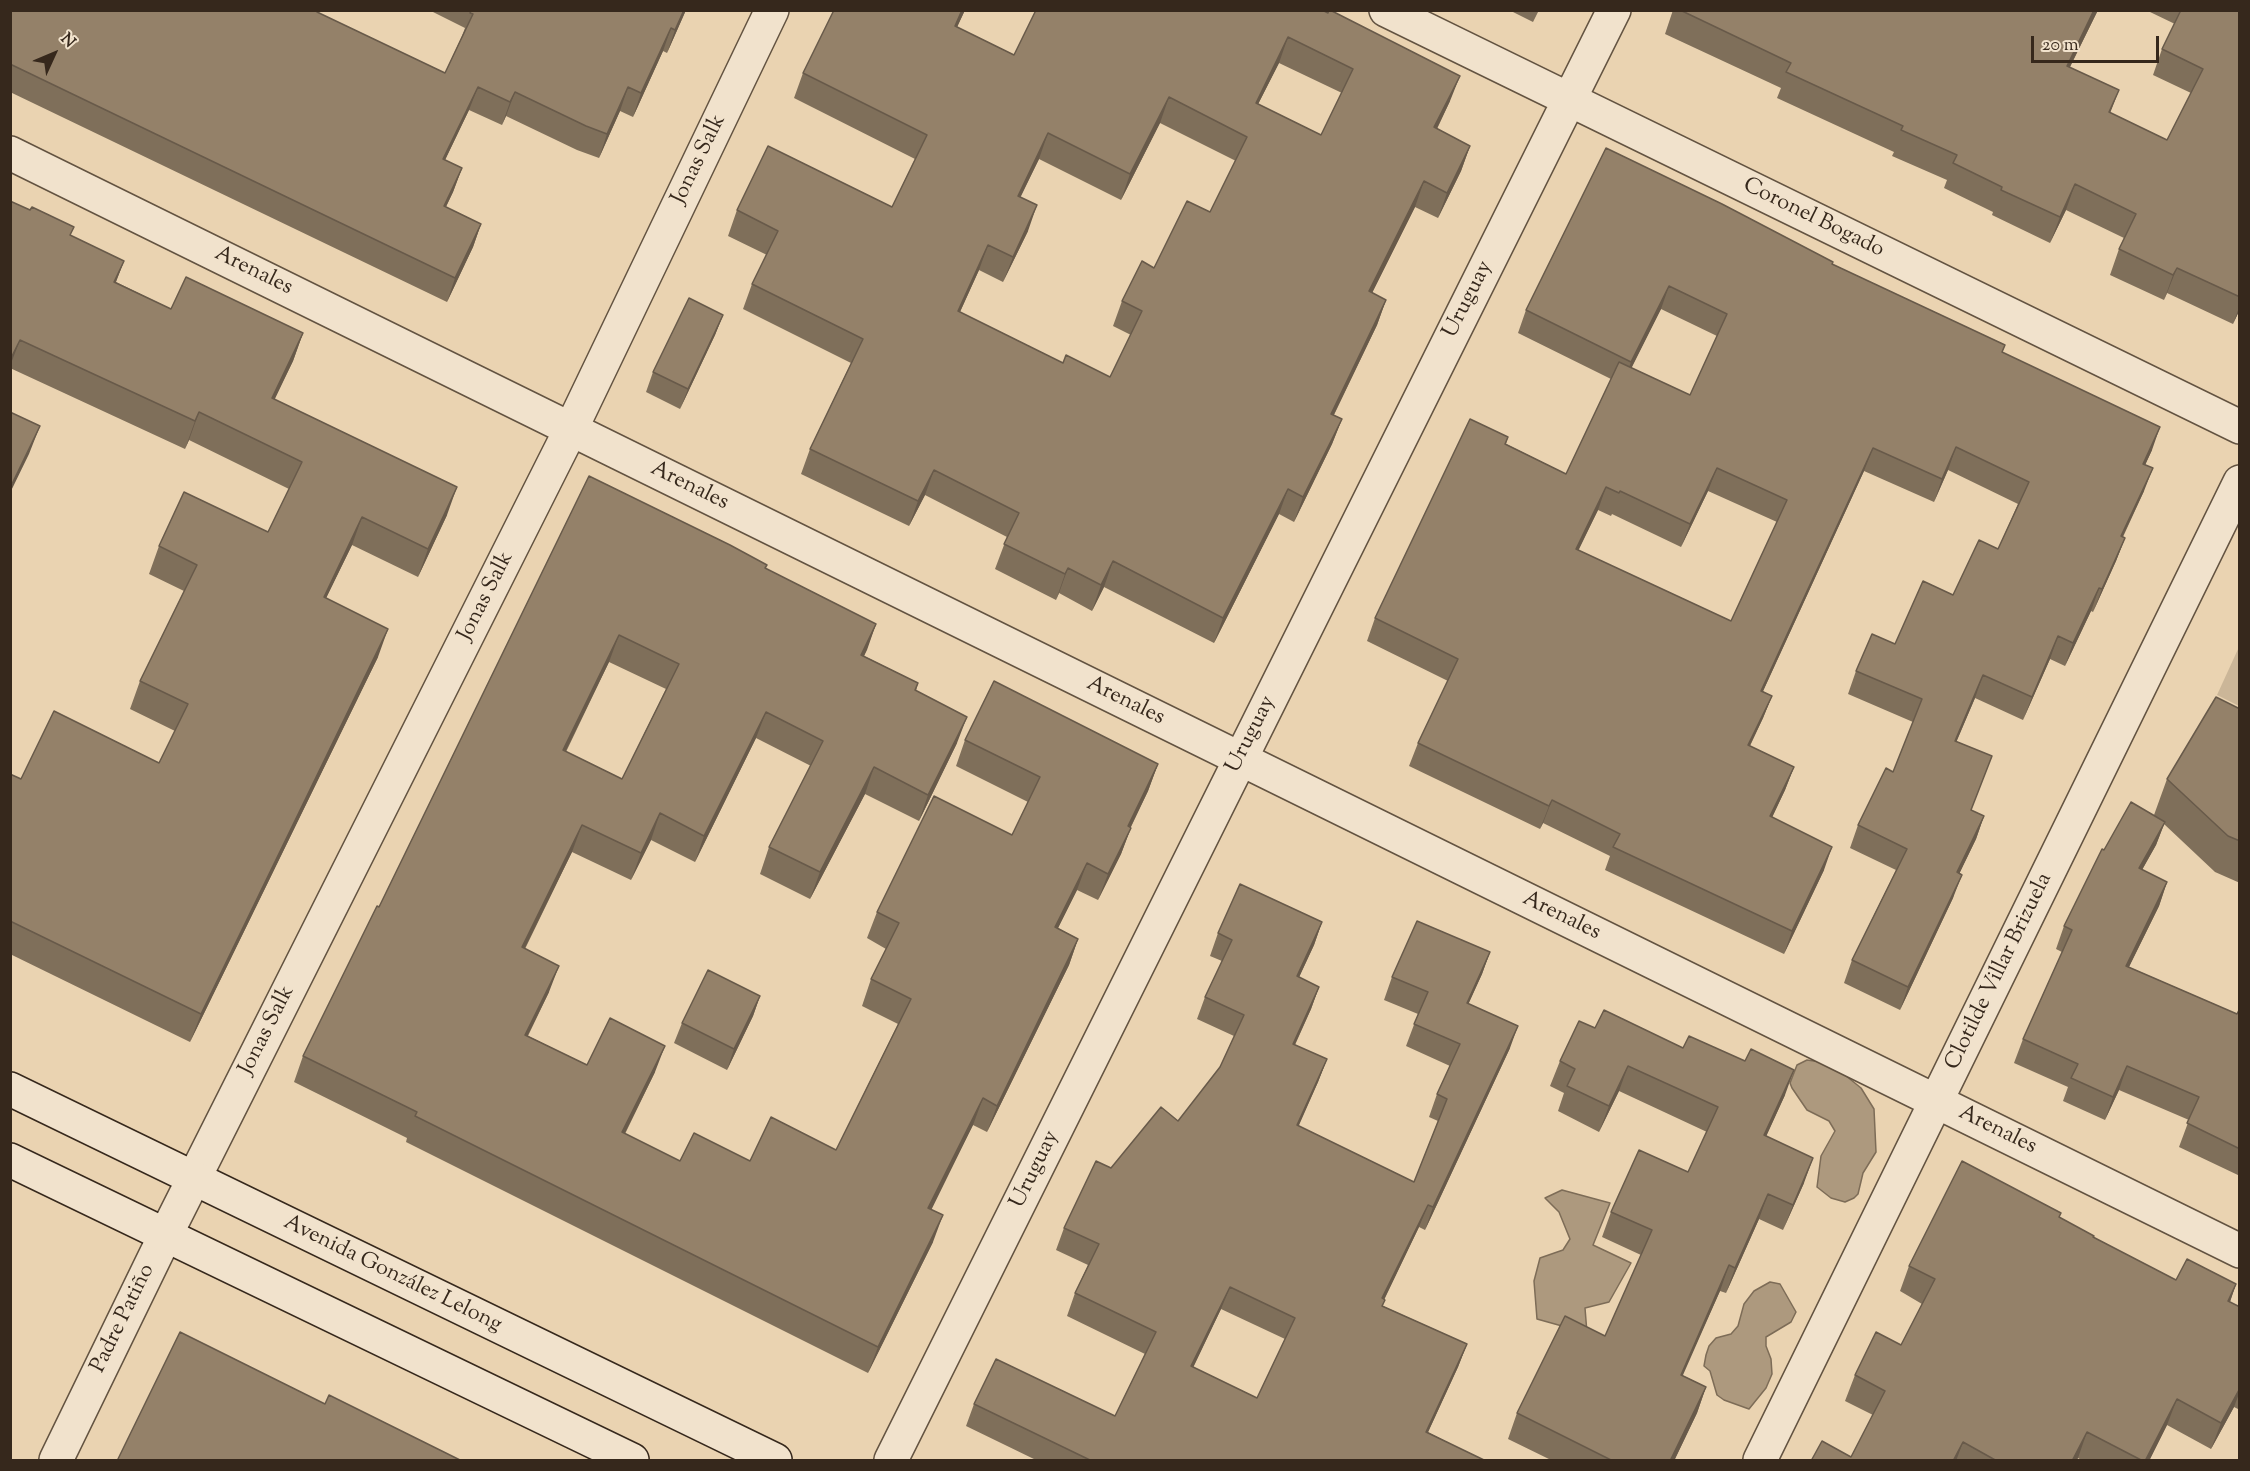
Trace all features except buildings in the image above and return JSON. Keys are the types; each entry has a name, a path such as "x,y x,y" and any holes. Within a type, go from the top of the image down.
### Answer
{"street":[{"name":"Jonas Salk","path":"194,1179 572,429 771,10"},
{"name":"Coronel Bogado","path":"1386,10 2240,427"},
{"name":"Uruguay","path":"891,1461 1614,10"},
{"name":"Arenales","path":"10,153 2240,1251"},
{"name":"Clotilde Villar Brizuela","path":"1760,1461 2240,482"},
{"name":"Avenida González Lelong","path":"10,1089 775,1461"},
{"path":"10,1160 632,1461"},
{"name":"Padre Patiño","path":"56,1461 194,1179"}],"shaded area":[{"path":"2239,647 2239,706 2217,695"},
{"path":"1807,1060 1821,1062 1840,1071 1861,1088 1874,1109 1876,1152 1863,1173 1858,1194 1845,1202 1831,1198 1817,1187 1821,1156 1835,1131 1829,1121 1807,1110 1790,1083 1797,1065"},
{"path":"1562,1190 1610,1203 1593,1245 1631,1263 1609,1302 1585,1308 1587,1333 1537,1319 1534,1281 1540,1258 1563,1250 1570,1239 1559,1212 1545,1198"},
{"path":"1770,1282 1780,1284 1796,1312 1791,1322 1766,1337 1772,1374 1766,1388 1749,1409 1717,1395 1710,1371 1704,1366 1709,1346 1716,1338 1731,1334 1738,1326 1744,1304 1754,1291"}]}
